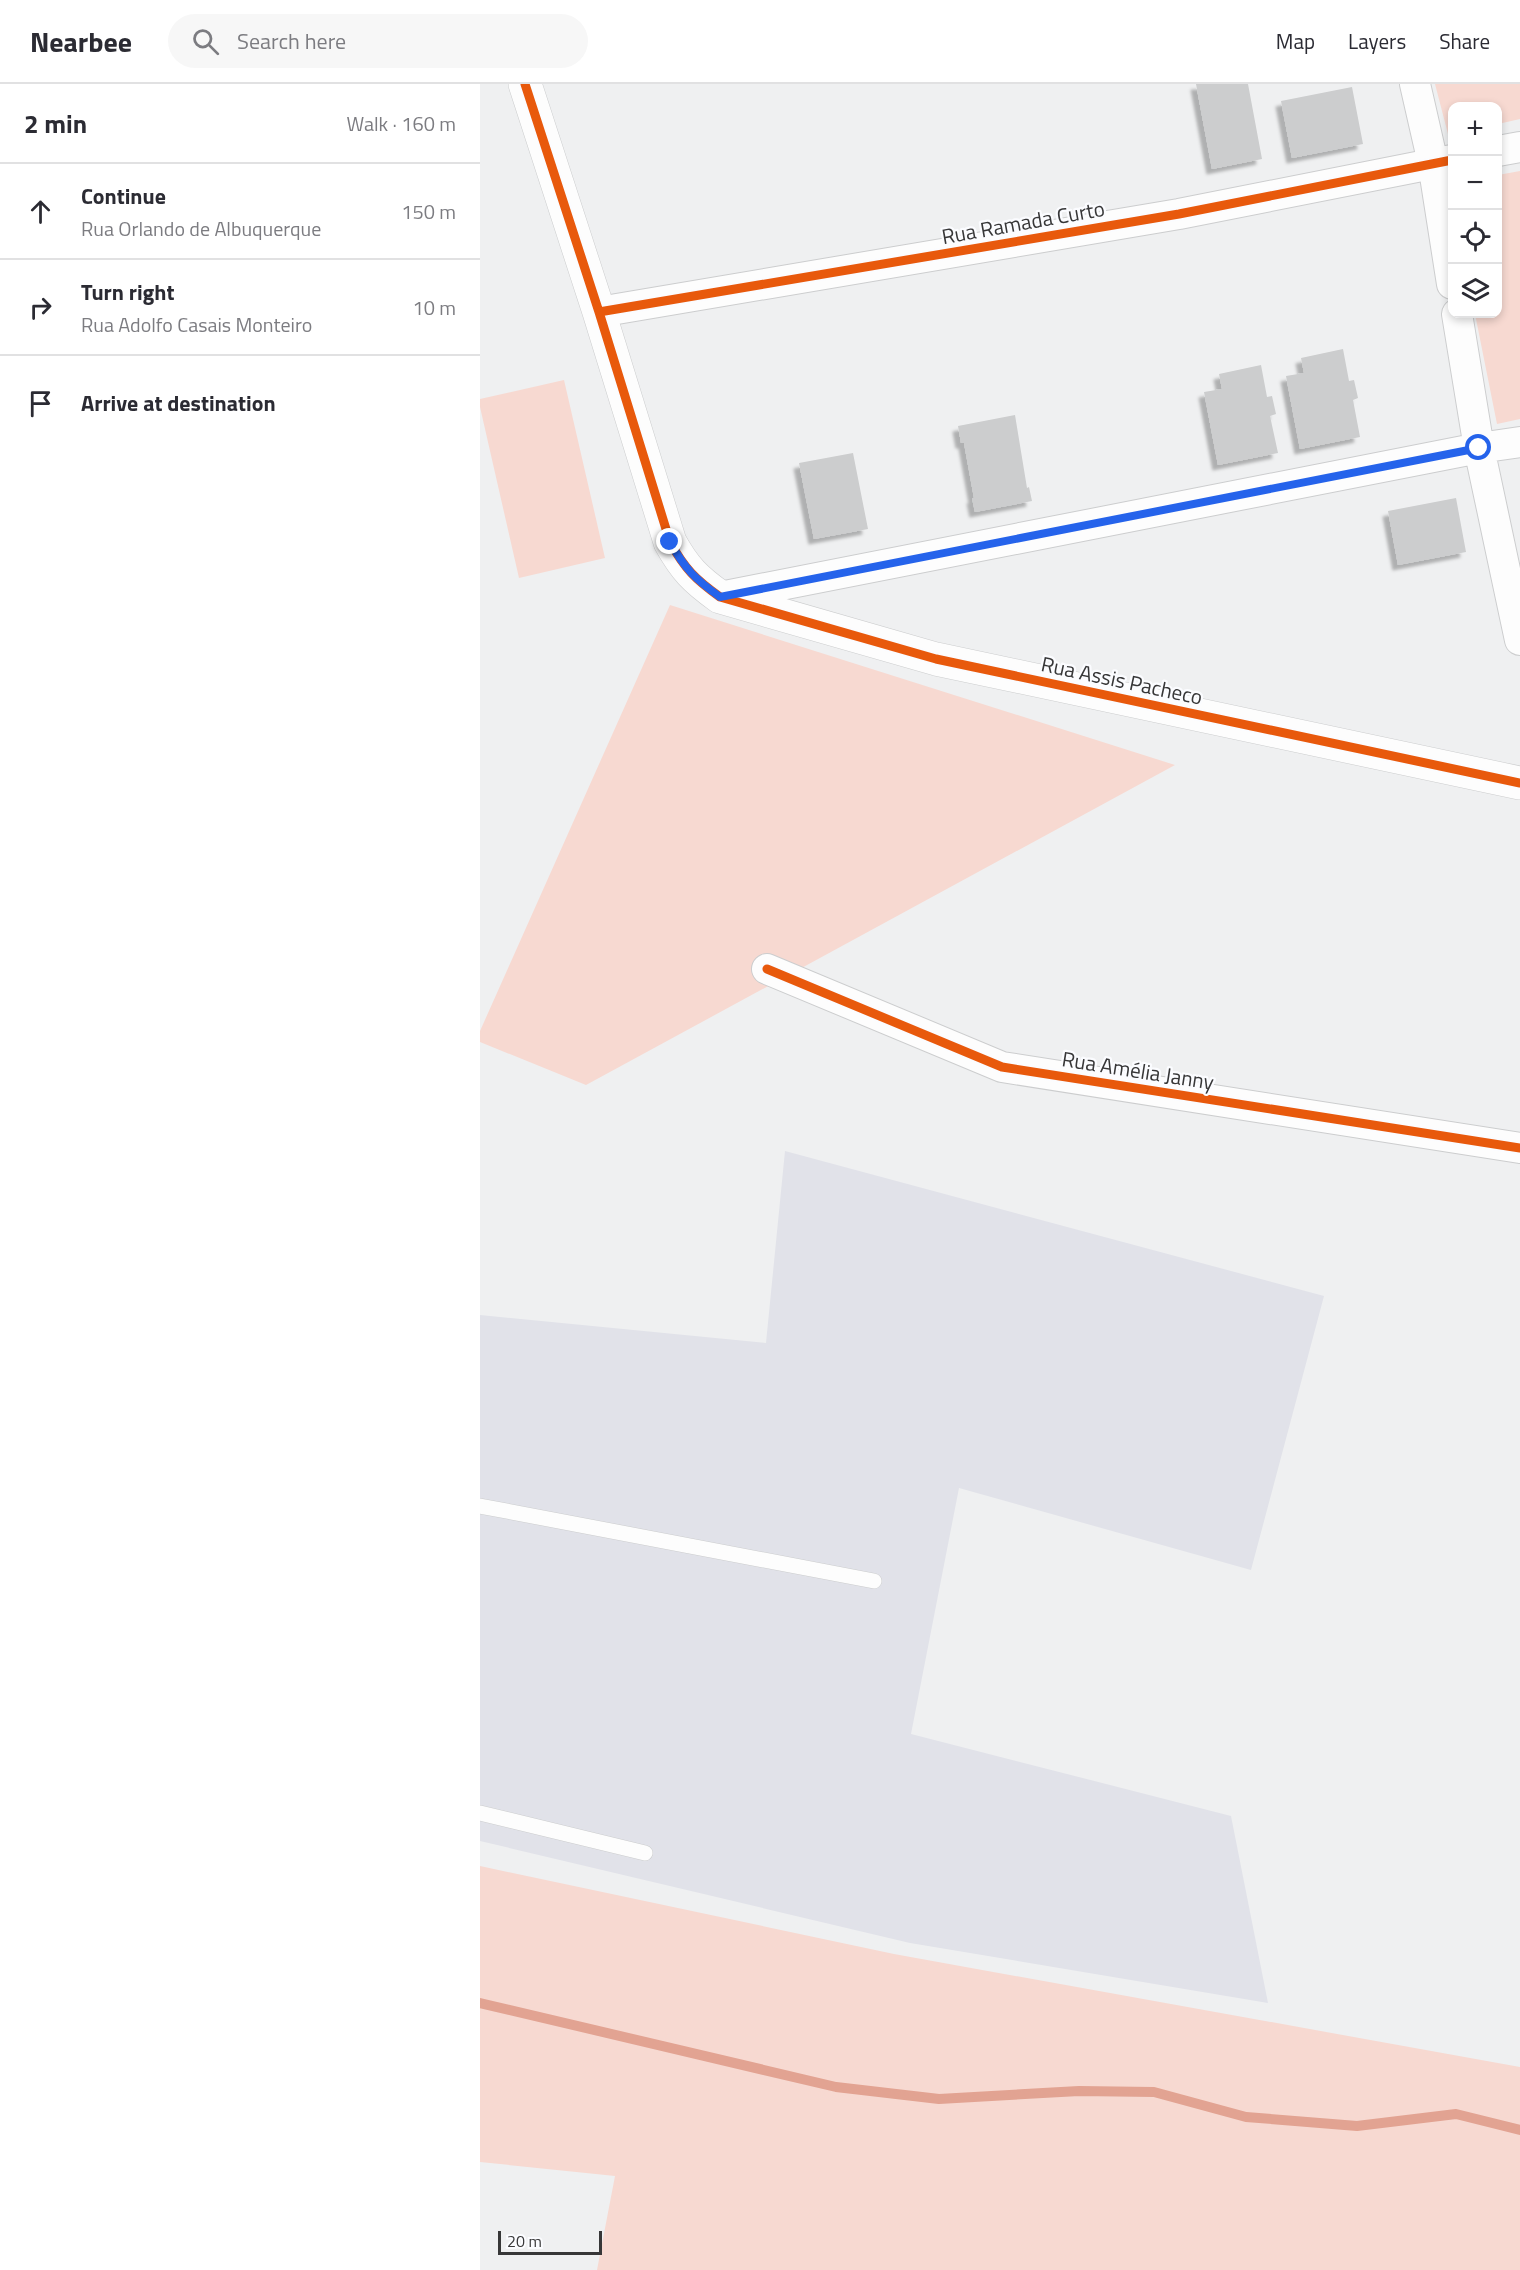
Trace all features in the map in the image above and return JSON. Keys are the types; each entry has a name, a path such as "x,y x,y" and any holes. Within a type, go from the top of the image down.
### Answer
{"street":[{"path":"525,84 670,542 682,565 698,581 720,597 1479,448 1520,442"},
{"path":"1415,84 1443,161 1451,264"},
{"path":"1502,150 1520,147"},
{"name":"Rua Ramada Curto","path":"599,312 1179,214 1443,161"},
{"path":"1458,318 1479,448 1520,640"},
{"name":"Rua Assis Pacheco","path":"720,597 936,659 1520,783"},
{"name":"Rua Amélia Janny","path":"766,969 1002,1067 1520,1148"}],"lane":[{"path":"480,1506 874,1581"},
{"path":"480,1813 645,1853"}],"shaded area":[{"path":"1435,84 1520,84 1520,119 1502,123 1502,102 1448,102 1448,134"},
{"path":"1520,171 1520,419 1497,424 1476,318 1502,318 1502,174"},
{"path":"564,380 605,558 519,578 480,399"},
{"path":"670,605 1175,765 586,1085 480,1042 480,1031"},
{"path":"785,1151 1324,1296 1251,1570 959,1488 911,1734 1231,1816 1268,2003 910,1943 480,1841 480,1315 766,1343"},
{"path":"480,1866 894,1954 1520,2067 1520,2270 597,2270 615,2176 480,2162"}],"building":[{"path":"1196,84 1248,84 1262,159 1212,169"},
{"path":"1352,87 1363,144 1292,158 1281,101"},
{"path":"1343,349 1349,381 1354,380 1358,398 1353,400 1360,437 1300,449 1286,376 1304,373 1301,358"},
{"path":"1261,365 1267,397 1272,396 1276,414 1270,416 1278,453 1218,465 1204,392 1222,389 1219,374"},
{"path":"1015,415 1027,488 1029,487 1032,501 975,512 964,443 961,443 958,426"},
{"path":"853,453 868,529 814,539 799,463"},
{"path":"1456,498 1466,552 1398,565 1388,511"}],"waterway":[{"path":"480,2003 836,2087 939,2099 1079,2091 1154,2092 1246,2117 1357,2126 1456,2114 1520,2130"}],"cycle path":[{"path":"525,84 670,542 691,573 720,597 936,659 1520,783"},
{"path":"599,312 1179,214 1448,161"},
{"path":"767,969 1002,1067 1520,1148"}],"route":[{"path":"670,542 682,565 698,581 720,597 1479,448"}]}
